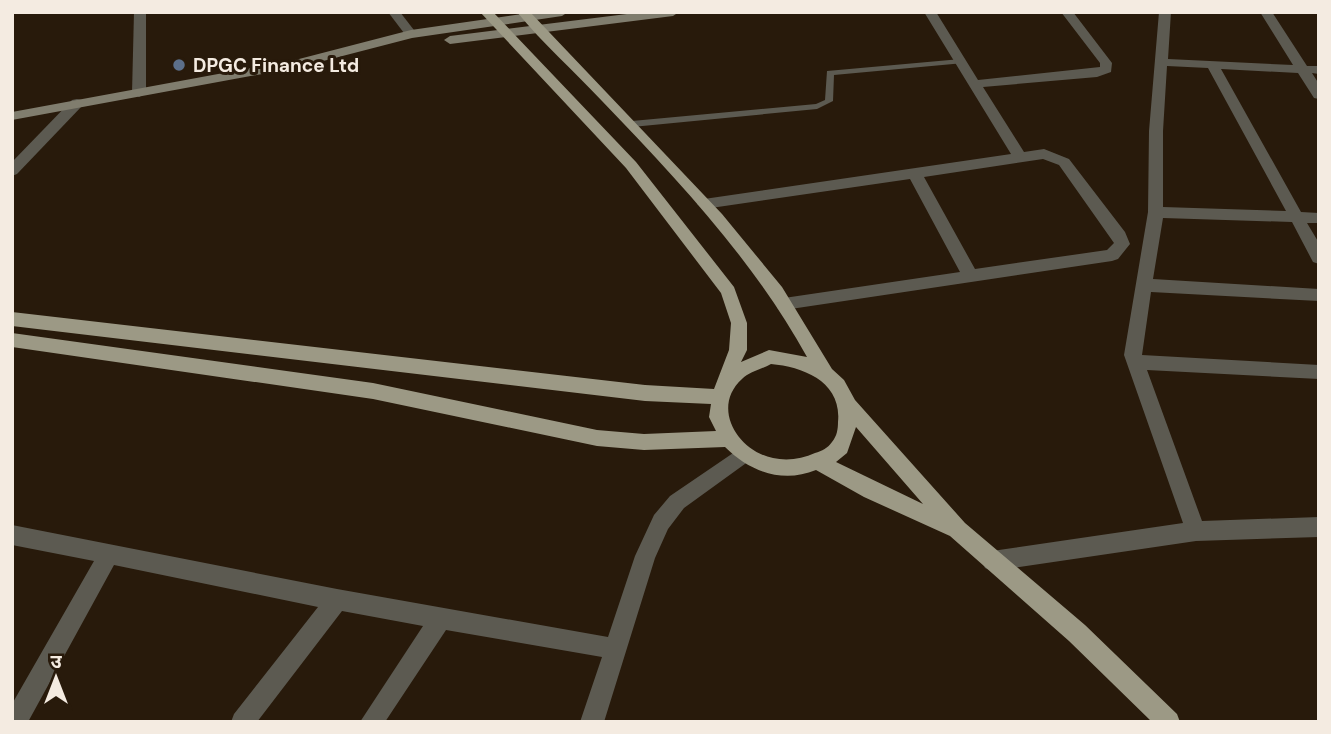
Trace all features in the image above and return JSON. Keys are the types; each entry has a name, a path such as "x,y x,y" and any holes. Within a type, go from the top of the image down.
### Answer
{"main road":[{"path":"529,19 562,12"},
{"path":"12,116 300,63 411,34 529,19 673,12"},
{"path":"529,19 632,124 704,204 784,304 825,373 841,390 848,405 958,530 1077,633 1169,722"},
{"path":"373,45 414,45 495,22"},
{"path":"495,22 631,165 728,291 739,323 738,350 720,391 719,423 727,439 742,455 766,467 786,470 820,463 838,451 846,436 848,405"},
{"path":"12,319 645,393 720,391 746,364 768,357 798,360 825,373"},
{"path":"12,340 373,391 597,438 644,442 727,439"},
{"path":"820,463 871,491 958,530"}],"street":[{"path":"139,93 140,12"},
{"path":"394,12 411,34"},
{"path":"930,12 1019,156"},
{"path":"975,84 1097,73 1106,69 1107,63 1066,12"},
{"path":"1165,12 1156,131 1156,212 1146,285 1135,336 1134,362 1196,531"},
{"path":"1266,12 1319,95"},
{"path":"1161,62 1319,70"},
{"path":"1213,66 1319,258"},
{"path":"12,171 77,103"},
{"path":"704,204 915,174 1019,156 1051,155 1064,162 1120,236 1122,244 1112,255 784,304"},
{"path":"915,174 970,275"},
{"path":"1156,212 1319,218"},
{"path":"1146,285 1319,295"},
{"path":"1134,362 1319,372"},
{"path":"592,722 645,556 661,522 677,502 742,455"},
{"path":"992,561 1196,531 1319,527"},
{"path":"12,535 440,620 617,649"},
{"path":"15,722 110,553"},
{"path":"242,722 337,600"},
{"path":"371,722 440,620"}],"lane":[{"path":"632,124 817,106 829,101 830,73 961,61"}],"place":[{"name":"DPGC Finance Ltd","path":"179,65"}]}
